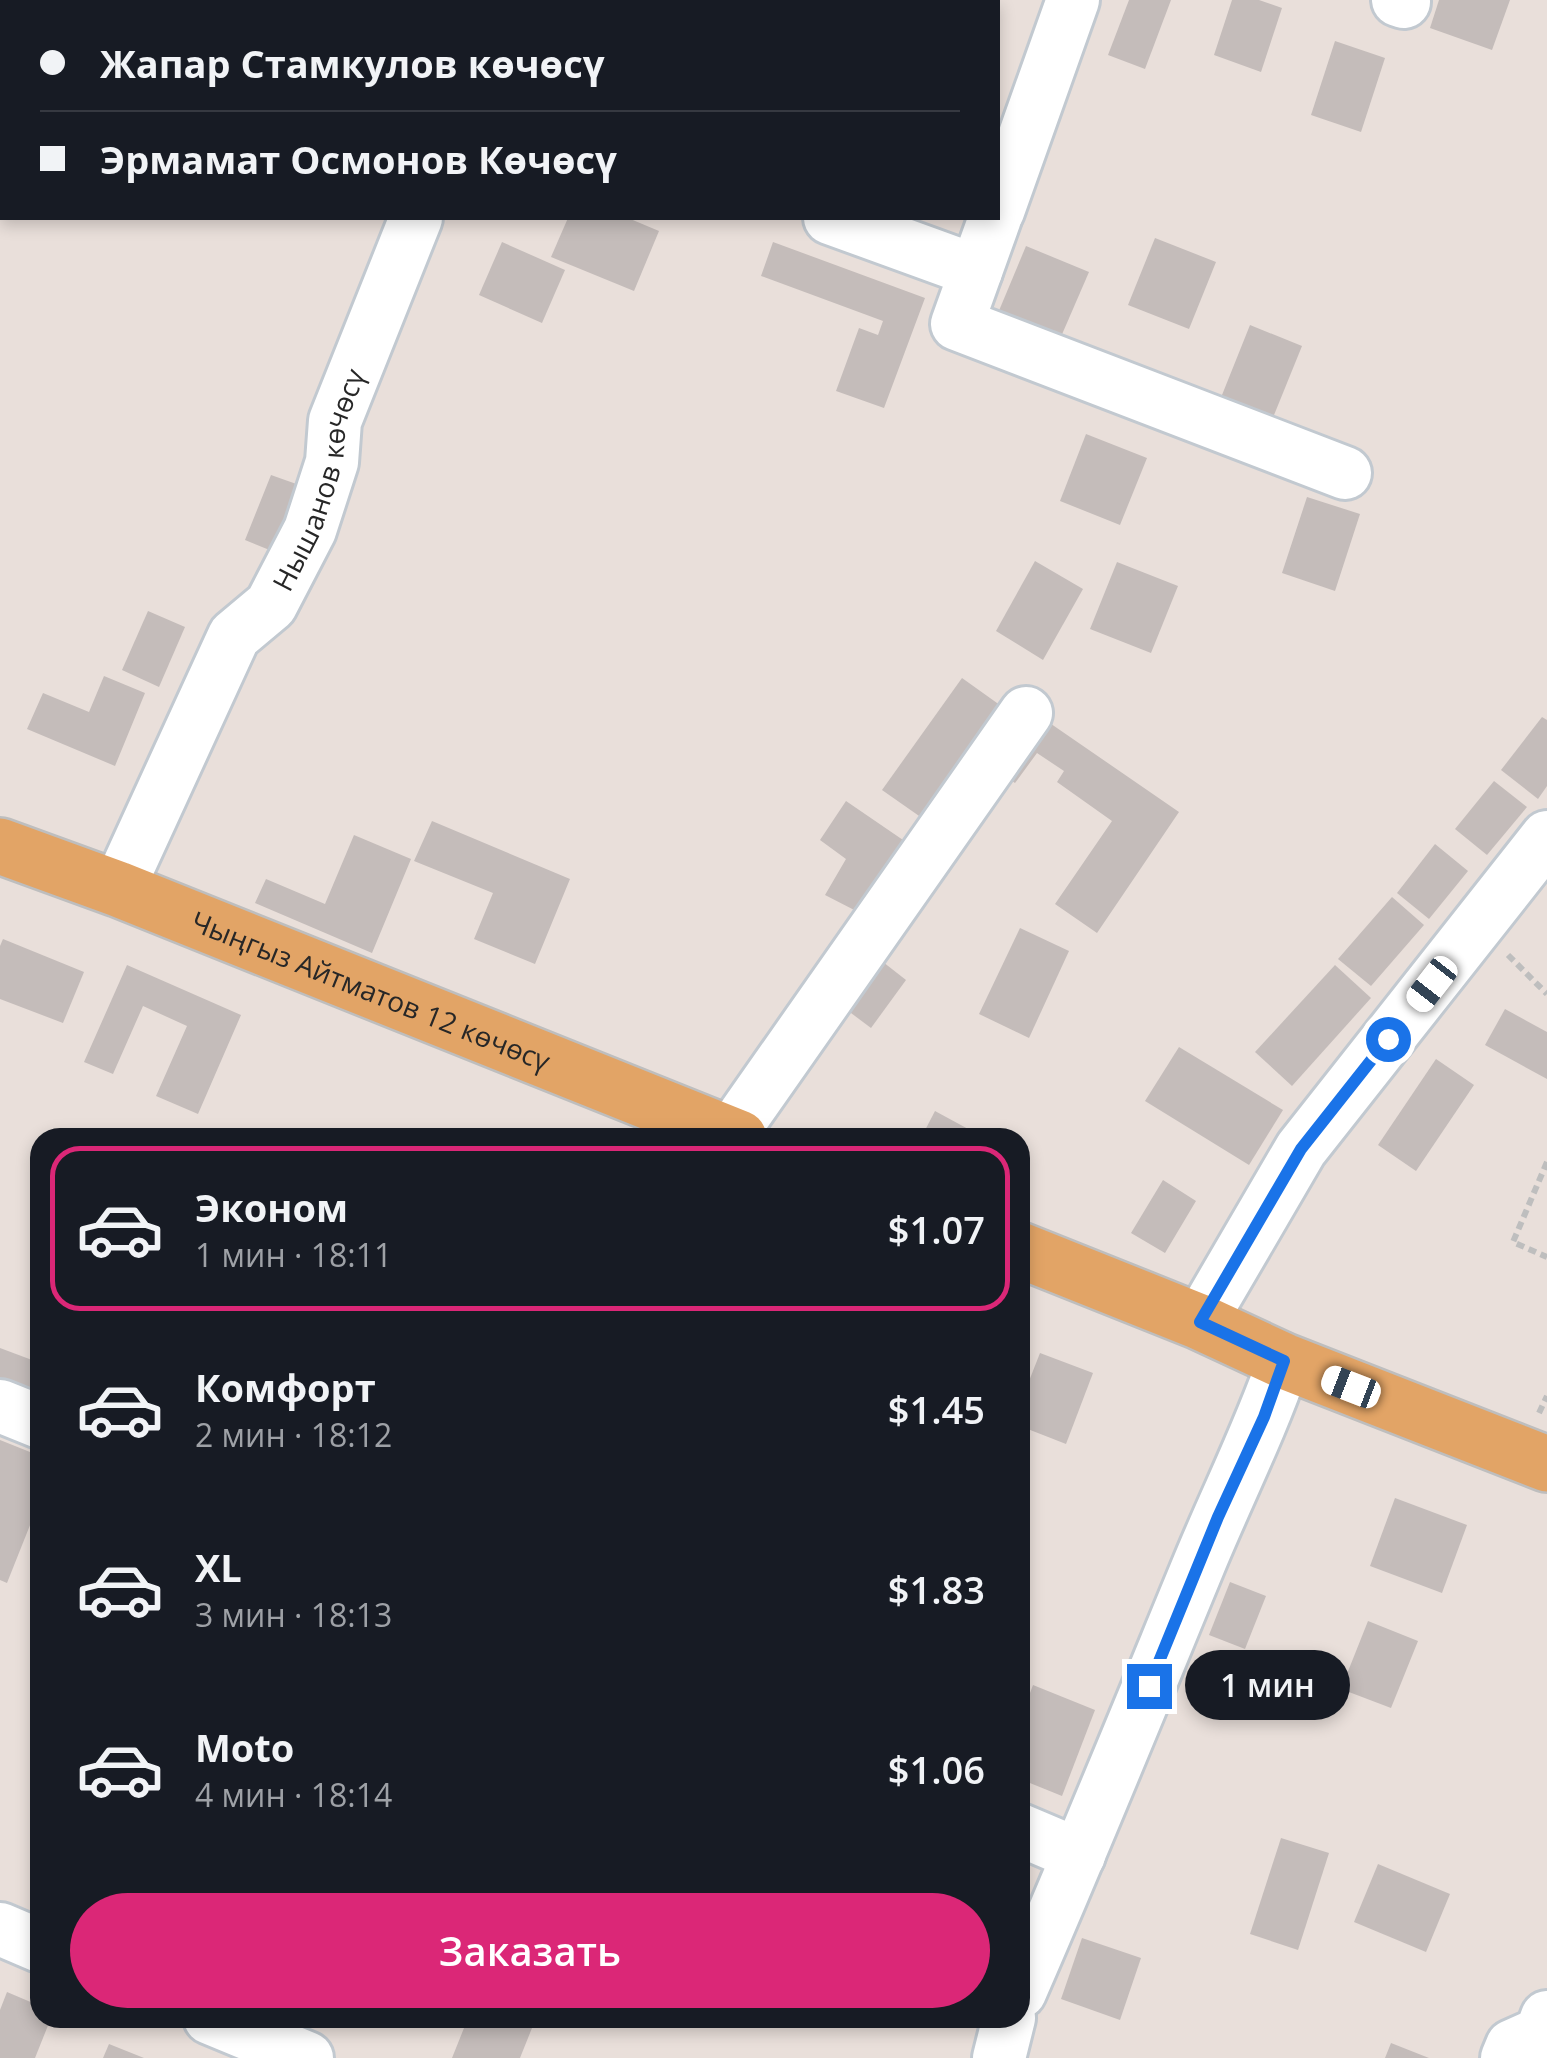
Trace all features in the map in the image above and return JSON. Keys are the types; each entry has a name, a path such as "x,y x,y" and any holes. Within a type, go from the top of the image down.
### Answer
{"main road":[{"name":"Чыңгыз Айтматов 12 көчөсү","path":"1,849 118,889 715,1128"},
{"path":"1030,1254 1200,1322 1284,1361 1547,1464"}],"street":[{"path":"1000,203 1073,0"},
{"name":"Нышанов көчөсү","path":"118,889 234,636 271,605 310,530 332,462 334,422 415,220"},
{"path":"836,220 976,271"},
{"path":"994,220 956,324 1345,473"},
{"path":"741,1128 1026,713"},
{"path":"1200,1322 1301,1149 1547,837"},
{"path":"1030,1969 1264,1417 1284,1361"},
{"path":"0,1406 30,1418"},
{"path":"1030,1834 1080,1855"},
{"path":"0,1930 30,1942"},
{"path":"1507,2058 1512,2046 1541,2033 1547,2017"},
{"path":"234,2028 307,2058"},
{"path":"999,2058 1007,2028"}],"path":[{"path":"1476,929 1547,994"},
{"path":"1547,1162 1513,1242 1547,1257"}],"building":[{"path":"1129,0 1171,0 1145,69 1108,55"},
{"path":"1232,0 1259,0 1282,8 1261,72 1214,55"},
{"path":"1439,0 1510,0 1492,50 1430,28"},
{"path":"1335,41 1385,58 1361,132 1311,115"},
{"path":"567,220 633,220 659,231 634,291 551,257"},
{"path":"1155,238 1216,262 1189,329 1128,305"},
{"path":"502,242 565,270 542,323 479,295"},
{"path":"773,242 925,298 884,408 836,391 859,328 878,335 883,321 761,276"},
{"path":"1026,246 1089,272 1060,339 998,313"},
{"path":"1250,325 1302,346 1272,420 1220,400"},
{"path":"1086,434 1147,458 1120,525 1060,501"},
{"path":"271,475 302,486 277,553 245,540"},
{"path":"1307,497 1360,514 1335,591 1282,573"},
{"path":"1035,561 1083,589 1043,660 996,631"},
{"path":"1117,562 1178,586 1151,653 1090,629"},
{"path":"148,611 185,627 159,687 122,670"},
{"path":"104,676 145,693 115,766 27,729 43,693 89,712"},
{"path":"962,678 1011,713 932,825 882,790"},
{"path":"1041,717 1179,812 1097,933 1055,904 1112,821 1057,782 1064,771 1037,753 1015,783 1002,774"},
{"path":"1542,717 1547,720 1547,786 1538,799 1501,770"},
{"path":"1494,781 1527,807 1487,855 1455,829"},
{"path":"846,801 903,840 862,914 825,895 846,859 820,840"},
{"path":"432,821 570,879 535,964 474,939 493,893 414,861"},
{"path":"354,835 411,859 372,953 255,903 266,879 325,904"},
{"path":"1435,844 1468,871 1429,919 1397,893"},
{"path":"1392,897 1424,925 1371,986 1338,959"},
{"path":"1020,928 1069,951 1029,1038 979,1014"},
{"path":"3,939 84,972 63,1023 0,999"},
{"path":"883,962 906,980 871,1028 847,1010"},
{"path":"127,965 241,1015 198,1114 156,1096 187,1026 143,1006 113,1074 84,1062"},
{"path":"1335,965 1371,998 1292,1086 1255,1052"},
{"path":"1505,1009 1547,1032 1547,1079 1485,1045"},
{"path":"1179,1047 1283,1110 1249,1165 1145,1101"},
{"path":"1436,1059 1474,1085 1416,1171 1378,1145"},
{"path":"935,1111 966,1128 926,1128"},
{"path":"1163,1180 1196,1201 1165,1253 1131,1233"},
{"path":"0,1348 30,1359 30,1392 0,1381"},
{"path":"1040,1353 1093,1373 1066,1444 1030,1430 1030,1378"},
{"path":"0,1440 30,1452 30,1525 7,1583 0,1580"},
{"path":"1395,1498 1467,1525 1442,1593 1370,1566"},
{"path":"1230,1582 1266,1596 1245,1649 1209,1635"},
{"path":"1368,1621 1418,1641 1391,1708 1341,1689"},
{"path":"1033,1685 1095,1710 1062,1796 1030,1783"},
{"path":"1281,1838 1329,1853 1298,1950 1250,1934"},
{"path":"1378,1864 1450,1894 1426,1952 1354,1922"},
{"path":"1082,1938 1141,1958 1120,2020 1061,1999"},
{"path":"7,1992 30,2002 30,2028 47,2028 35,2058 0,2058 0,2010"},
{"path":"464,2028 532,2028 520,2058 452,2058"},
{"path":"1391,2043 1429,2058 1385,2058"},
{"path":"109,2044 144,2058 103,2058"}],"route":[{"path":"1149,1686 1264,1417 1284,1361 1200,1322 1301,1149 1388,1039"}]}
